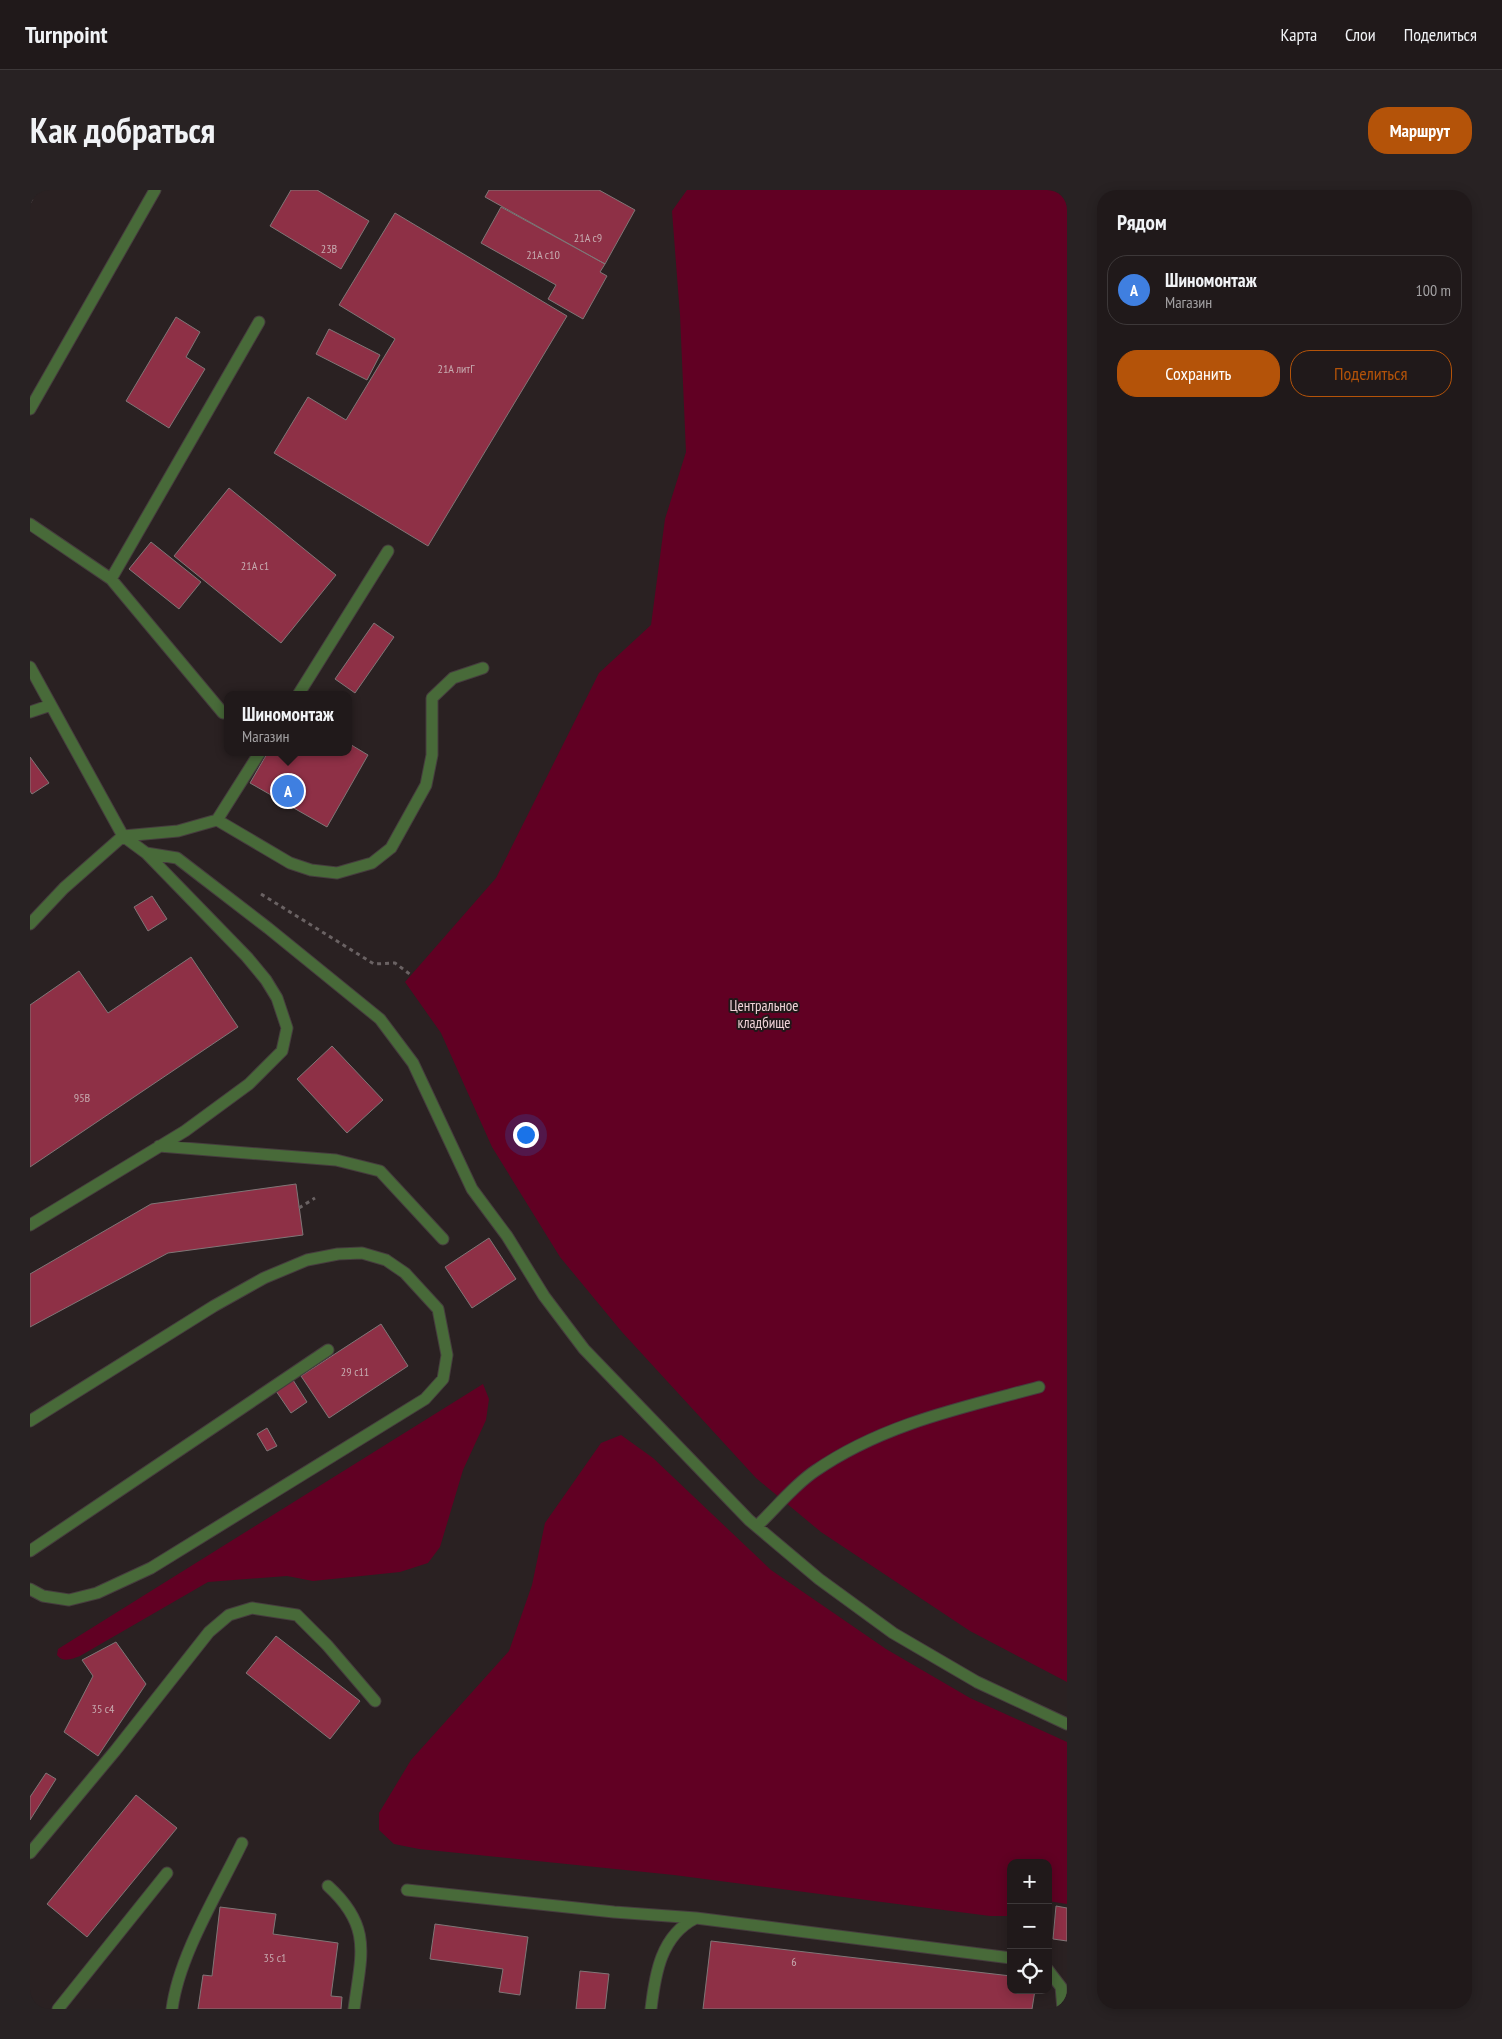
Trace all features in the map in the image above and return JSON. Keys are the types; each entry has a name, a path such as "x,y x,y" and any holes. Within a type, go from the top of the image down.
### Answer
{"lane":[{"path":"30,409 155,190"},
{"path":"111,580 260,322"},
{"path":"30,524 111,580 223,713"},
{"path":"300,691 388,551"},
{"path":"30,667 123,836 146,853 257,968 277,998 287,1028 282,1051 249,1084 185,1131 30,1225"},
{"path":"217,820 290,863 311,870 337,873 372,863 391,848 426,785 432,755 432,698 453,678 483,668"},
{"path":"30,712 51,704"},
{"path":"30,924 64,888 123,836 178,831 217,820 257,756"},
{"path":"146,853 177,858 268,928 380,1019 414,1063 472,1190 507,1236 544,1296 584,1349 757,1526 819,1579 893,1633 978,1682 1067,1724"},
{"path":"159,1146 336,1160 380,1171 443,1239"},
{"path":"30,1421 214,1306 264,1278 307,1260 338,1254 362,1253 386,1260 405,1272 438,1309 447,1355 443,1379 425,1399 151,1568 97,1593 69,1600 43,1596 30,1589"},
{"path":"30,1551 328,1350"},
{"path":"757,1526 814,1472 870,1438 918,1419 1039,1388"},
{"path":"30,1853 210,1632 229,1615 252,1608 297,1615 327,1645 375,1701"},
{"path":"172,2009 175,1988 189,1954 242,1844"},
{"path":"58,2009 167,1873"},
{"path":"328,1886 343,1900 359,1927 362,1945 354,2009"},
{"path":"407,1890 614,1912 696,1918 1007,1957"},
{"path":"651,2009 658,1968 667,1945 687,1922 696,1918"},
{"path":"1052,1975 1061,1987 1063,2009"}],"path":[{"path":"30,202 38,190"},
{"path":"256,890 374,964 395,963 411,975"},
{"path":"299,1208 315,1198"}],"green space":[{"name":"Центральное кладбище","path":"687,190 1067,190 1067,1682 970,1631 821,1532 756,1478 622,1332 560,1257 492,1147 441,1033 405,982 496,878 599,673 651,625 665,519 686,452 680,315 672,211"},
{"path":"483,1384 489,1399 486,1420 463,1470 440,1547 428,1563 400,1572 313,1581 287,1576 208,1582 80,1656 65,1660 57,1655 58,1649"},
{"path":"621,1435 653,1458 771,1570 886,1649 970,1698 1067,1742 1067,1904 1052,1902 1052,1859 1007,1859 1007,1916 990,1916 674,1875 419,1849 394,1844 379,1830 379,1813 411,1760 509,1651 532,1585 545,1523 601,1443"}],"building":[{"path":"291,190 317,190 369,221 341,269 270,226"},
{"path":"489,190 599,190 635,210 605,264 485,197"},
{"path":"501,207 605,264 600,272 607,276 583,319 548,299 556,285 481,243"},
{"path":"395,213 567,316 428,546 274,453 308,397 346,420 395,339 339,305"},
{"path":"176,317 200,332 186,357 205,369 169,428 126,401"},
{"path":"329,329 380,355 367,380 316,354"},
{"path":"229,488 336,575 281,643 174,556"},
{"path":"151,542 201,582 179,609 129,569"},
{"path":"374,623 394,637 355,693 335,679"},
{"path":"352,745 368,755 327,827 250,783 266,756 352,756"},
{"path":"30,757 49,783 32,794 30,791"},
{"path":"152,896 167,919 148,931 134,907"},
{"path":"191,957 238,1027 30,1167 30,1005 79,971 108,1013"},
{"path":"332,1046 383,1100 347,1133 297,1079"},
{"path":"296,1184 303,1235 168,1253 30,1327 30,1274 151,1204"},
{"path":"489,1238 516,1279 472,1308 445,1267"},
{"path":"381,1324 408,1366 329,1418 301,1376"},
{"path":"293,1380 307,1402 291,1413 276,1391"},
{"path":"267,1428 277,1446 267,1451 257,1434"},
{"path":"276,1636 360,1701 330,1739 246,1673"},
{"path":"116,1642 146,1684 98,1756 64,1732 93,1676 82,1660"},
{"path":"46,1773 56,1779 30,1820 30,1797"},
{"path":"136,1795 177,1828 87,1937 47,1904"},
{"path":"1056,1906 1067,1908 1067,1941 1053,1939"},
{"path":"220,1907 276,1914 273,1934 338,1943 331,1996 342,1997 341,2009 198,2009 203,1975 212,1976"},
{"path":"435,1924 528,1937 520,1995 499,1992 503,1969 430,1959"},
{"path":"711,1941 1007,1976 1007,1994 1034,1994 1032,2009 703,2009"},
{"path":"580,1971 609,1974 605,2009 576,2009"}],"place":[{"name":"Шиномонтаж","path":"288,791"}]}
